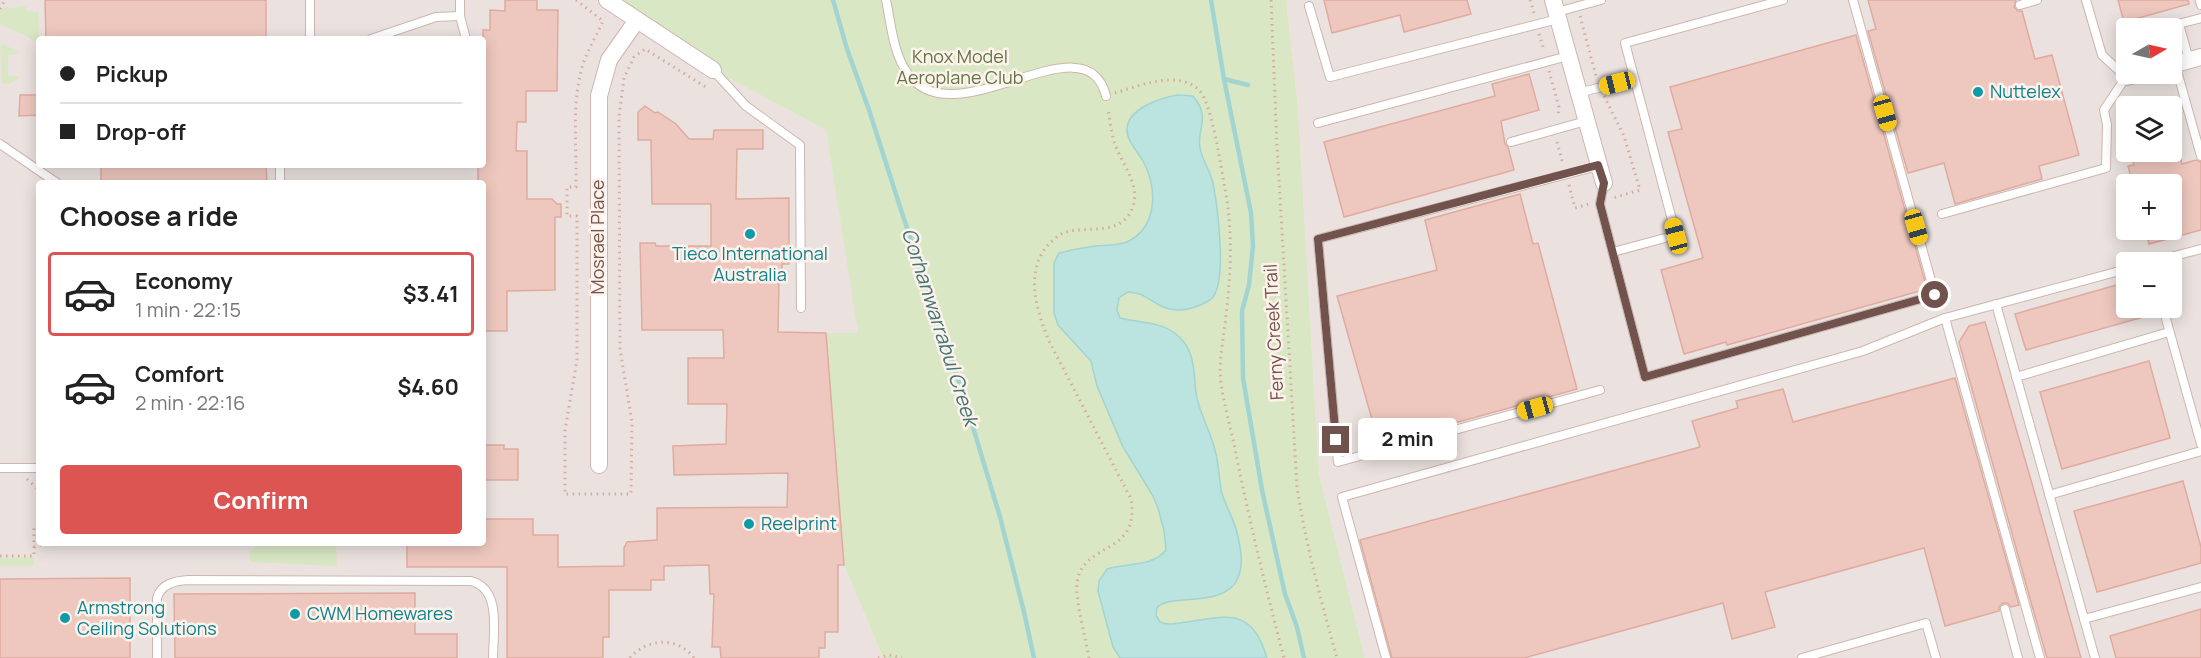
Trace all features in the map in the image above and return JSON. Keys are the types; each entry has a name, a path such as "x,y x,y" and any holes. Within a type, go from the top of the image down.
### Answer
{"street":[{"path":"608,0 713,70"},
{"path":"1556,10 1604,183"},
{"name":"Mosrael Place","path":"599,465 599,96 609,60 637,20"}],"lane":[{"path":"310,0 310,36"},
{"path":"460,0 460,16 465,36"},
{"path":"886,0 896,46 906,72 915,83 934,93 970,93 1052,68 1071,67 1096,76 1106,96"},
{"path":"1309,6 1330,77 1556,10 1602,0"},
{"path":"1613,252 1676,236 1625,43 1783,0"},
{"path":"1604,183 1600,204 1645,377 1935,295 1853,0"},
{"path":"2020,5 2037,0"},
{"path":"2086,0 2102,55 2116,64"},
{"path":"380,36 436,17 460,16"},
{"path":"2182,23 2201,18"},
{"path":"1318,123 1568,56"},
{"path":"2184,61 2201,156"},
{"path":"713,70 746,106 800,145 801,308"},
{"path":"1578,93 1634,79"},
{"path":"1942,214 2106,168 2107,125 2104,110 2126,84"},
{"path":"1511,142 1586,120"},
{"path":"0,144 53,180"},
{"path":"1598,165 1318,239 1338,462 1600,390"},
{"path":"2182,254 2201,249"},
{"path":"1386,658 1342,497 1863,351 1945,318 2116,272"},
{"path":"1996,304 2095,658"},
{"path":"1945,318 2040,658"},
{"path":"2166,318 2201,444"},
{"path":"2016,377 2169,332"},
{"path":"2049,495 2201,451"},
{"path":"0,468 36,468"},
{"path":"157,658 157,598 159,592 170,583 188,580 459,581 478,583 485,588 492,602 493,658"},
{"path":"2084,619 2201,587"},
{"path":"2005,609 2018,658"},
{"path":"1802,658 1926,623 1936,658"}],"path":[{"path":"0,9 4,0"},
{"path":"576,0 603,21 580,76 576,114 576,186 567,187 567,216 577,216 577,360 566,422 565,494 631,494 632,422 620,349 619,117 624,78 634,57 645,49 709,90"},
{"name":"Ferny Creek Trail","path":"1271,0 1298,487 1312,566 1337,658"},
{"path":"1577,7 1593,68 1624,136 1640,190 1611,198"},
{"path":"1089,658 1077,583 1091,559 1124,538 1131,526 1134,513 1131,499 1049,341 1041,321 1034,280 1037,264 1043,251 1054,239 1065,232 1116,226 1126,219 1132,209 1134,195 1131,178 1115,145 1106,96 1163,80 1188,83 1199,89 1208,106 1229,210 1232,252 1221,350 1221,382 1260,567 1284,658"},
{"path":"0,556 34,556 34,524"},
{"path":"630,658 639,649 661,642 680,645 694,658"},
{"path":"878,658 889,655 902,658"}],"shaded area":[{"path":"0,0 607,0 713,70 826,130 859,333 826,333 844,565 883,658 0,658"},
{"path":"1286,0 2201,0 2201,658 1365,658 1319,474 1298,107"}],"green space":[{"name":"Knox Model Aeroplane Club","path":"607,0 1286,0 1298,107 1319,474 1365,658 883,658 844,565 826,333 858,333 826,130 713,70"},
{"path":"23,6 27,11 39,12 36,43 28,37 0,24 0,12 4,7"},
{"path":"3,44 19,52 8,55 8,76 19,78 9,84 2,83 0,47"},
{"path":"258,546 336,546 337,566 250,562 250,552"},
{"path":"34,557 34,566 0,566 0,558"}],"water":[{"path":"1177,95 1193,96 1202,111 1200,148 1213,183 1219,226 1220,263 1216,292 1210,300 1204,303 1192,308 1174,310 1142,295 1128,292 1119,298 1117,310 1120,318 1169,329 1183,341 1190,353 1196,393 1216,454 1222,494 1237,532 1241,563 1238,578 1231,588 1209,597 1163,604 1157,608 1156,615 1160,622 1170,624 1228,617 1238,619 1247,623 1254,631 1267,658 1120,658 1113,647 1098,591 1099,581 1107,569 1147,562 1161,555 1166,550 1164,531 1153,496 1123,447 1097,386 1091,361 1058,325 1054,313 1054,263 1059,253 1127,242 1140,233 1150,214 1151,182 1143,161 1128,137 1127,129 1133,115 1146,105"}],"building":[{"path":"45,0 266,0 266,36 46,36"},
{"path":"505,0 537,0 537,10 558,10 557,91 526,91 526,122 517,122 516,151 527,151 527,199 552,199 557,204 561,204 561,217 555,217 555,290 507,291 507,331 486,331 486,180 478,180 478,168 486,168 486,36 483,36 483,30 490,30 490,10 505,11"},
{"path":"1324,0 1467,0 1471,14 1404,32 1400,15 1332,33"},
{"name":"Nuttelex","path":"1868,0 2016,0 2014,7 2022,11 2035,59 2052,55 2079,155 2039,166 2042,179 1955,204 1944,163 1908,173 1868,31 1876,29"},
{"path":"2118,0 2188,0 2189,4 2138,18 2123,18"},
{"path":"1856,35 1927,289 1727,345 1726,342 1684,354 1661,270 1703,258 1668,132 1682,129 1670,87"},
{"path":"1529,74 1539,110 1501,121 1505,144 1508,147 1514,170 1344,217 1324,142 1495,96 1492,84"},
{"path":"20,95 36,95 36,115 19,116"},
{"path":"645,106 655,113 658,112 676,124 689,139 713,139 714,130 763,130 763,149 737,149 736,199 789,198 789,264 782,264 782,280 779,280 778,332 826,333 844,565 838,565 838,632 825,632 825,648 819,648 819,658 721,658 720,647 712,647 714,594 710,594 709,565 664,566 664,580 651,580 651,590 609,590 609,637 603,637 603,658 507,658 507,567 407,567 407,546 486,546 486,519 533,519 533,535 558,535 558,567 624,566 624,548 627,542 657,540 657,508 787,507 788,473 674,475 673,446 726,444 727,404 688,404 688,358 724,358 723,330 642,330 640,243 655,243 656,246 711,246 711,204 652,204 651,140 638,140 638,112"},
{"path":"2196,160 2201,162 2201,230 2182,235 2182,174 2130,174 2128,166 2134,165 2133,162 2182,162 2182,164"},
{"path":"101,168 266,168 267,180 101,180"},
{"path":"1520,194 1533,244 1538,243 1577,389 1379,444 1337,296 1437,270 1425,220"},
{"path":"2148,240 2164,240 2149,244"},
{"path":"2116,285 2116,318 2140,318 2026,350 2015,314"},
{"path":"1985,322 2081,658 2047,658 2031,602 1959,342 1969,326"},
{"path":"2149,361 2170,438 2062,469 2040,392"},
{"path":"1955,378 2019,605 2011,607 2003,603 1999,611 1945,626 1924,548 1765,592 1775,627 1732,639 1723,603 1524,658 1392,658 1360,540 1700,447 1692,421 1738,408 1736,401 1783,389 1793,422"},
{"path":"486,445 504,445 504,449 518,449 518,480 486,480"},
{"path":"2183,481 2201,547 2201,563 2097,592 2074,511"},
{"name":"Armstrong Ceiling Solutions","path":"130,578 130,658 0,658 0,579"},
{"name":"CWM Homewares","path":"415,593 415,634 457,634 457,658 175,658 174,594"},
{"path":"2201,609 2201,658 2116,658 2110,636"}],"waterway":[{"name":"Corhanwarrabul Creek","path":"833,0 847,49 963,394 1000,517 1034,658"},
{"path":"1211,0 1224,79 1248,85"},
{"path":"1224,79 1251,213 1253,246 1249,285 1242,311 1243,378 1262,490 1285,594 1297,627 1304,658"}],"place":[{"name":"Nuttelex","path":"1978,92"},
{"name":"Tieco International Australia","path":"750,234"},
{"name":"Reelprint","path":"749,524"},
{"name":"CWM Homewares","path":"295,614"},
{"name":"Armstrong Ceiling Solutions","path":"65,618"}],"route":[{"path":"1336,440 1318,239 1598,165 1604,183 1600,204 1645,377 1935,295"}]}
